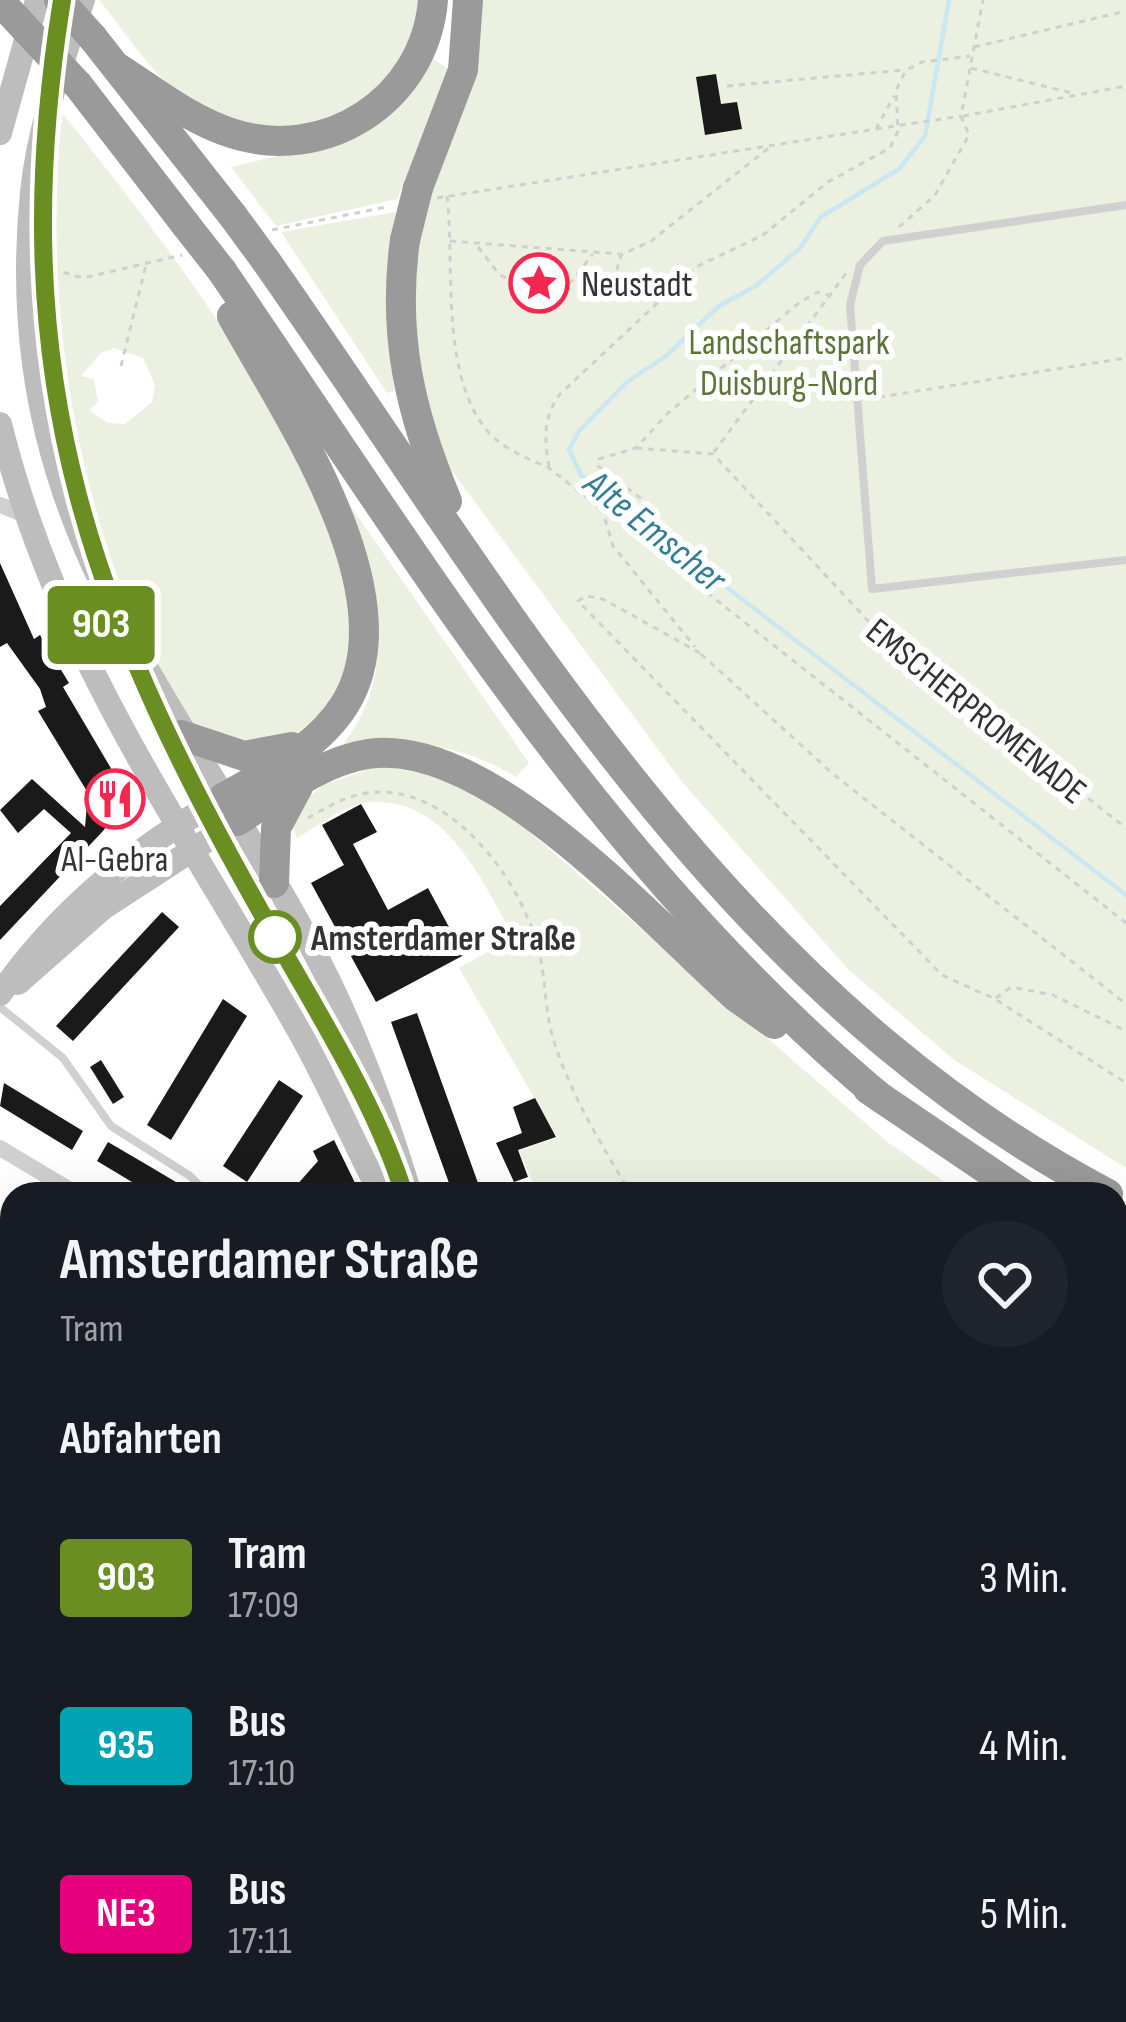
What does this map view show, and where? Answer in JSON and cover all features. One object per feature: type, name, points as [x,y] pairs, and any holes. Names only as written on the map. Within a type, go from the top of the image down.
[{"type":"highway","points":[[58,0],[118,68],[266,261],[475,567],[614,760],[771,941],[831,999],[956,1100],[1089,1182]]},
{"type":"highway","points":[[118,68],[201,121],[232,134],[275,143],[318,138],[353,124],[405,78],[420,51],[433,0]]},
{"type":"highway","points":[[469,0],[463,70],[418,188],[405,240],[398,317],[413,416],[475,567]]},
{"type":"highway","points":[[15,4],[156,183],[593,805],[715,945],[806,1036],[881,1098]]},
{"type":"highway","points":[[215,273],[316,467],[360,586],[367,624],[364,658],[344,707],[230,809]]},
{"type":"highway","points":[[182,735],[244,756],[309,742]]},
{"type":"highway","points":[[230,809],[365,754],[401,752],[456,766],[519,805],[736,998],[1005,1182]]},
{"type":"highway","points":[[274,883],[276,828],[302,781]]},
{"type":"main road","points":[[83,0],[44,120],[32,193],[33,343],[41,414],[58,484],[103,596],[308,939],[366,1064],[406,1182]]},
{"type":"main road","points":[[0,133],[15,4]]},
{"type":"main road","points":[[0,424],[25,515],[66,623],[176,825],[304,1040],[375,1182]]},
{"type":"main road","points":[[0,996],[75,903],[176,825],[230,809]]},
{"type":"main road","points":[[0,996],[103,908],[190,849],[230,809]]},
{"type":"street","points":[[0,506],[25,515]]},
{"type":"street","points":[[0,1148],[57,1182]]},
{"type":"lane","points":[[1126,205],[883,241],[860,266],[850,305],[872,589],[1126,560]]},
{"type":"lane","points":[[0,1007],[63,1058],[110,1126],[191,1182]]},
{"type":"path","points":[[883,241],[935,195],[958,162],[969,135],[962,116],[982,0]]},
{"type":"path","points":[[972,47],[1126,10]]},
{"type":"path","points":[[727,86],[906,70],[922,62],[970,56]]},
{"type":"path","points":[[969,67],[1075,93]]},
{"type":"path","points":[[876,129],[906,70]]},
{"type":"path","points":[[1126,86],[446,196],[453,330],[483,426],[502,444],[549,468],[604,517],[1126,923]]},
{"type":"path","points":[[549,468],[548,412],[696,267],[763,235],[828,182],[890,148],[898,131],[894,96]]},
{"type":"path","points":[[448,241],[621,255],[650,241],[772,146]]},
{"type":"path","points":[[476,245],[499,274],[544,303],[559,297],[594,253]]},
{"type":"path","points":[[621,255],[615,276],[619,289],[646,294],[657,304]]},
{"type":"path","points":[[121,366],[146,265]]},
{"type":"path","points":[[660,513],[598,466],[599,459],[637,448],[713,454],[844,273],[860,266]]},
{"type":"path","points":[[637,448],[668,413],[800,302],[818,292],[828,295]]},
{"type":"path","points":[[859,400],[1126,358]]},
{"type":"path","name":"EMSCHERPROMENADE","points":[[713,454],[854,610],[948,693],[1126,828]]},
{"type":"path","points":[[604,517],[613,546],[700,653],[833,774],[1126,1004]]},
{"type":"path","points":[[854,610],[872,589]]},
{"type":"path","points":[[700,653],[603,599],[586,596],[578,601],[942,975],[995,999],[1126,1083]]},
{"type":"path","points":[[276,828],[287,831],[335,802],[366,793],[394,792],[428,804],[484,846],[506,870],[524,909],[540,955],[553,1037],[577,1100],[624,1182]]},
{"type":"path","points":[[995,999],[1011,987],[1053,995],[1126,1031]]},
{"type":"green space","points":[[99,0],[420,0],[400,61],[377,92],[334,118],[287,127],[216,114],[180,94]]},
{"type":"green space","name":"Landschaftspark Duisburg-Nord","points":[[481,0],[1126,0],[1126,1168],[953,1059],[849,970],[683,783],[440,455],[409,319],[418,239]]},
{"type":"green space","points":[[430,57],[450,70],[397,199],[276,226],[231,167],[298,151]]},
{"type":"green space","points":[[63,114],[227,335],[265,396],[326,519],[349,592],[349,680],[315,718],[285,739],[249,744],[199,735],[129,617],[96,542],[78,483],[56,362],[52,300],[55,176]],"holes":[[[114,348],[143,358],[155,385],[152,402],[125,424],[108,423],[89,410],[98,402],[94,379],[81,376],[101,353]]]},
{"type":"green space","points":[[396,212],[387,320],[394,391],[387,393],[281,232]]},
{"type":"green space","points":[[338,488],[529,763],[516,777],[472,756],[432,746],[342,746],[362,715],[378,651],[370,587]]},
{"type":"green space","points":[[379,766],[448,777],[511,816],[886,1141],[945,1182],[533,1182],[519,1151],[557,1137],[459,968],[514,937],[457,844],[417,811],[392,803],[364,803],[297,838],[287,816],[323,785]]},
{"type":"building","points":[[716,74],[721,104],[737,102],[742,129],[705,135],[696,77]]},
{"type":"building","points":[[0,563],[34,639],[40,635],[69,683],[63,687],[112,770],[106,774],[122,801],[107,810],[112,819],[103,831],[0,940],[0,906],[71,833],[44,809],[18,833],[0,810],[32,779],[85,827],[88,793],[38,711],[46,707],[40,689],[7,643],[0,647]]},
{"type":"building","points":[[361,804],[377,832],[353,844],[388,910],[428,888],[464,955],[376,1002],[311,883],[344,865],[322,825]]},
{"type":"building","points":[[162,912],[179,927],[73,1041],[56,1026]]},
{"type":"building","points":[[223,999],[247,1016],[171,1140],[147,1125]]},
{"type":"building","points":[[417,1013],[478,1182],[449,1182],[391,1022]]},
{"type":"building","points":[[101,1060],[124,1097],[113,1104],[90,1067]]},
{"type":"building","points":[[279,1080],[303,1096],[247,1182],[223,1166]]},
{"type":"building","points":[[4,1083],[83,1131],[72,1150],[0,1106]]},
{"type":"building","points":[[535,1098],[556,1137],[518,1150],[528,1177],[514,1182],[496,1143],[522,1133],[513,1107]]},
{"type":"building","points":[[334,1140],[355,1182],[299,1182],[318,1161],[313,1151]]},
{"type":"building","points":[[108,1142],[176,1182],[132,1182],[97,1161]]},
{"type":"waterway","name":"Alte Emscher","points":[[949,0],[925,136],[899,169],[821,217],[800,248],[756,286],[719,306],[666,356],[627,382],[579,431],[569,449],[581,475],[1126,895]]},
{"type":"tram line","points":[[62,0],[46,134],[43,258],[53,374],[75,485],[108,594],[152,702],[206,812],[361,1091],[400,1182]]},
{"type":"tram line","name":"903","points":[[62,0],[31,96],[14,204],[10,290],[18,380],[39,470],[78,579],[309,995],[400,1182]]},
{"type":"place","name":"Neustadt","points":[[539,283]]},
{"type":"place","name":"Al-Gebra","points":[[115,799]]},
{"type":"place","name":"Amsterdamer Straße","points":[[275,937]]}]
